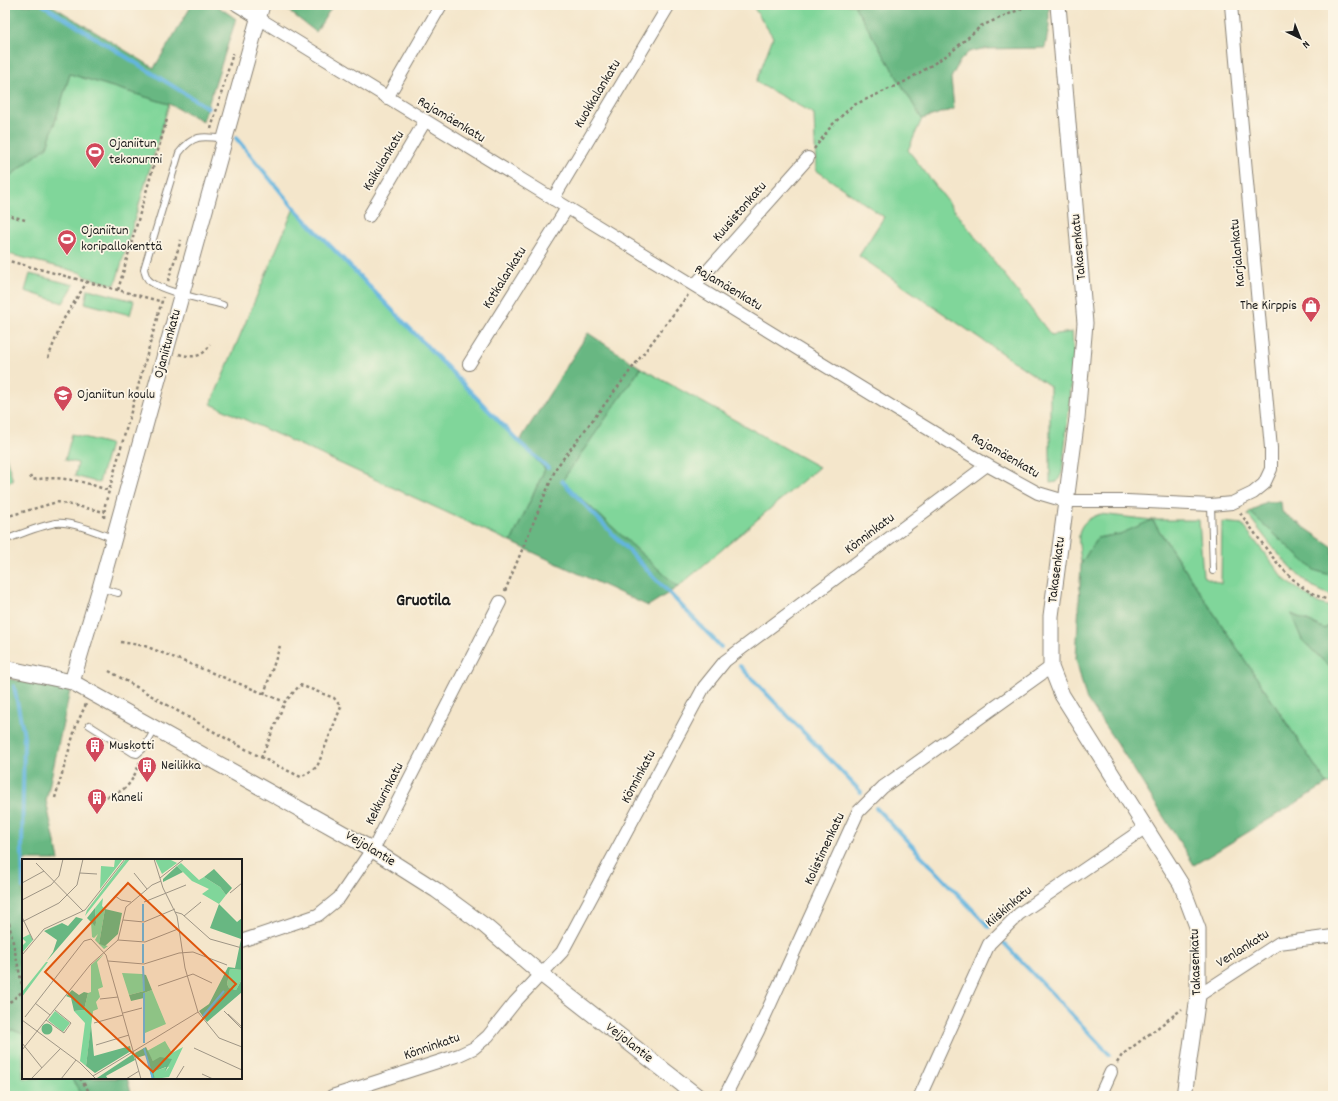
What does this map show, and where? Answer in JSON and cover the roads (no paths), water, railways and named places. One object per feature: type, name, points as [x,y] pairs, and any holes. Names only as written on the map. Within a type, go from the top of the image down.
[{"type":"street","name":"Rajamäenkatu","points":[[237,5],[260,11],[387,98],[987,465],[1038,493],[1066,501],[1127,501],[1211,505],[1232,503]]},
{"type":"street","points":[[387,98],[441,5]]},
{"type":"street","name":"Kuokkalankatu","points":[[553,199],[669,5]]},
{"type":"street","name":"Takasenkatu","points":[[1058,5],[1085,323],[1077,418],[1051,616],[1051,667],[1062,695],[1146,826],[1181,884],[1198,929],[1198,996],[1184,1096]]},
{"type":"street","name":"Karjalankatu","points":[[1231,5],[1272,448],[1271,469],[1264,484],[1253,493],[1232,503]]},
{"type":"street","name":"Ojaniitunkatu","points":[[72,682],[114,539],[260,11]]},
{"type":"street","name":"Kaikulankatu","points":[[369,216],[425,121]]},
{"type":"street","name":"Kuusistonkatu","points":[[695,285],[808,158]]},
{"type":"street","name":"Kotkalankatu","points":[[469,364],[566,208]]},
{"type":"street","name":"Könninkatu","points":[[332,1096],[459,1055],[474,1048],[488,1036],[541,974],[562,952],[704,686],[725,661],[987,465]]},
{"type":"street","name":"Kekkurinkatu","points":[[242,941],[318,915],[339,898],[373,850],[500,602]]},
{"type":"street","name":"Kolistimenkatu","points":[[726,1096],[758,1031],[858,812],[883,787],[1051,667]]},
{"type":"street","name":"Veijolantie","points":[[5,668],[72,682],[373,850],[436,890],[472,917],[541,974],[697,1096]]},
{"type":"street","name":"Kiiskinkatu","points":[[920,1096],[989,944],[1019,914],[1146,826]]},
{"type":"street","name":"Venlankatu","points":[[1198,996],[1279,943],[1333,936]]},
{"type":"street","points":[[1100,1096],[1111,1072]]},
{"type":"lane","points":[[223,305],[180,300],[150,282],[146,276],[144,268],[148,250],[179,153],[187,142],[199,138],[209,137],[225,139]]},
{"type":"lane","points":[[1211,505],[1213,571]]},
{"type":"lane","points":[[5,540],[52,524],[61,523],[102,534],[114,539]]},
{"type":"lane","points":[[100,588],[118,593]]},
{"type":"lane","points":[[90,725],[133,753],[137,754],[142,751],[155,729]]},
{"type":"waterway","points":[[43,5],[208,108]]},
{"type":"waterway","points":[[236,138],[294,208],[519,442],[548,468]]},
{"type":"waterway","points":[[562,481],[721,647]]},
{"type":"waterway","points":[[740,666],[861,792]]},
{"type":"waterway","points":[[14,686],[24,736],[22,859]]},
{"type":"waterway","points":[[876,808],[989,927]]},
{"type":"waterway","points":[[1004,943],[1110,1055]]},
{"type":"place","name":"Ojaniitun tekonurmi","points":[[95,169]]},
{"type":"place","name":"Ojaniitun koripallokenttä","points":[[67,256]]},
{"type":"place","name":"The Kirppis","points":[[1311,323]]},
{"type":"place","name":"Ojaniitun koulu","points":[[63,412]]},
{"type":"place","name":"Muskotti","points":[[95,763]]},
{"type":"place","name":"Neilikka","points":[[147,783]]},
{"type":"place","name":"Kaneli","points":[[97,815]]},
{"type":"district","name":"Gruotila","points":[[423,601]]}]
